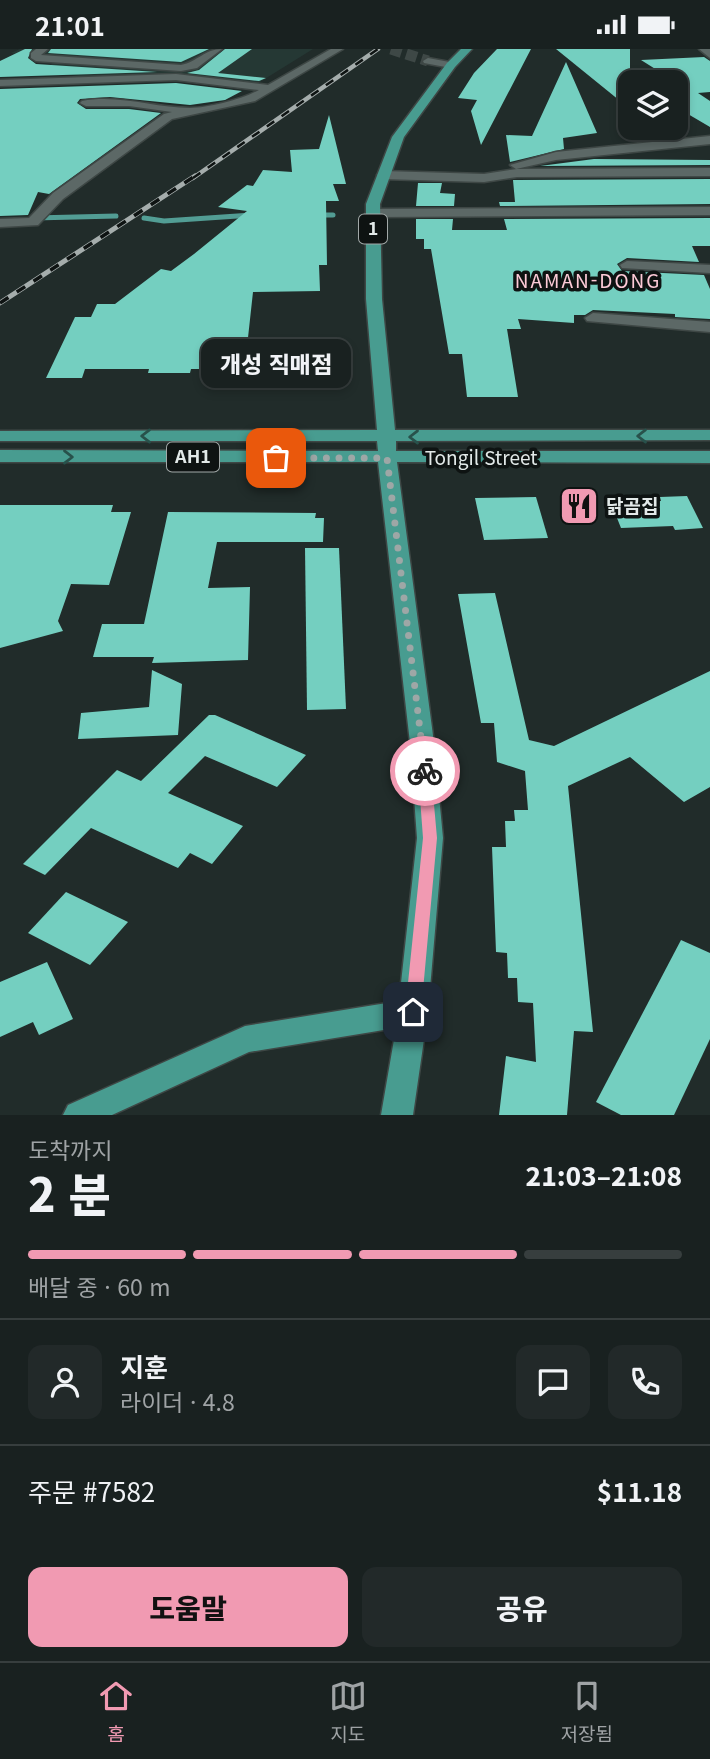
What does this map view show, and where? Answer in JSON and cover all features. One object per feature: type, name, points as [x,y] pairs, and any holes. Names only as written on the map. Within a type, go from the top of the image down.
[{"type":"main road","name":"1","points":[[397,1115],[413,1012],[430,838],[422,743],[386,448],[385,396],[374,299],[373,204],[398,137],[451,65],[467,49]]},
{"type":"main road","name":"Tongil Street","points":[[0,456],[386,448],[710,435]]},
{"type":"main road","name":"Tongil Street","points":[[0,436],[710,457]]},
{"type":"main road","points":[[79,1115],[245,1039],[413,1012]]},
{"type":"street","points":[[43,49],[36,53],[36,58],[188,68],[217,49]]},
{"type":"street","points":[[95,63],[118,49]]},
{"type":"street","points":[[0,223],[39,218],[58,197],[168,116],[251,99],[337,49]]},
{"type":"street","points":[[704,49],[710,54]]},
{"type":"street","points":[[139,66],[156,55]]},
{"type":"street","points":[[428,61],[451,65]]},
{"type":"street","points":[[0,83],[176,78],[269,88]]},
{"type":"street","points":[[86,103],[129,103],[186,111]]},
{"type":"street","points":[[383,176],[484,178],[518,164],[556,156],[710,140]]},
{"type":"street","points":[[499,174],[710,172]]},
{"type":"street","points":[[373,213],[710,212]]},
{"type":"street","points":[[627,265],[710,269]]},
{"type":"street","points":[[593,318],[710,327]]},
{"type":"shaded area","points":[[20,49],[313,49],[255,85],[160,75],[86,77],[44,71],[54,62],[36,61],[29,56],[11,53]]},
{"type":"building","points":[[25,49],[32,49],[28,58],[36,64],[157,72],[0,77],[0,61]]},
{"type":"building","points":[[51,49],[209,49],[181,62],[48,53]]},
{"type":"building","points":[[225,49],[252,49],[218,73],[266,78],[259,81],[187,73],[199,70]]},
{"type":"building","points":[[497,49],[531,49],[481,145],[471,111],[477,100],[458,98],[474,73]]},
{"type":"building","points":[[556,49],[630,49],[630,70],[618,70],[618,99]]},
{"type":"building","points":[[704,57],[710,61],[710,92],[698,93],[710,101],[710,127],[688,114],[688,70],[657,70],[641,60]]},
{"type":"building","points":[[566,62],[597,133],[563,138],[564,149],[510,162],[506,135],[532,136]]},
{"type":"building","points":[[176,83],[242,91],[225,100],[190,105],[110,97],[80,99],[77,103],[86,109],[129,109],[161,113],[49,194],[38,192],[28,215],[0,216],[0,89]]},
{"type":"building","points":[[329,115],[346,184],[333,184],[339,201],[326,201],[327,265],[319,265],[320,291],[253,292],[245,365],[221,365],[220,369],[191,369],[190,373],[148,373],[149,369],[85,369],[82,378],[46,378],[75,317],[91,317],[97,304],[115,304],[161,269],[171,271],[194,254],[247,211],[218,207],[247,185],[253,186],[263,170],[292,172],[290,150],[319,149]]},
{"type":"building","points":[[594,159],[710,160],[710,165],[540,166]]},
{"type":"building","points":[[710,179],[710,204],[500,206],[499,202],[515,202],[513,180]]},
{"type":"building","points":[[418,183],[442,183],[440,193],[455,194],[454,206],[416,206]]},
{"type":"building","points":[[710,218],[710,246],[692,246],[699,262],[627,258],[617,264],[622,271],[704,275],[710,289],[710,319],[675,317],[675,314],[593,310],[585,315],[574,315],[574,323],[518,319],[521,329],[507,329],[518,397],[467,397],[462,354],[449,354],[431,249],[424,249],[424,239],[416,239],[416,219],[453,219],[452,230],[507,230],[504,219]]},
{"type":"building","points":[[687,496],[703,528],[621,528],[611,503],[661,501],[660,497]]},
{"type":"building","points":[[536,497],[548,538],[484,540],[475,498]]},
{"type":"building","points":[[0,505],[113,505],[111,512],[131,512],[109,585],[71,584],[58,621],[63,631],[0,648]]},
{"type":"building","points":[[168,512],[316,513],[315,518],[324,518],[323,542],[217,542],[208,588],[250,587],[248,660],[152,663],[154,657],[93,657],[102,624],[144,624]]},
{"type":"building","points":[[305,548],[339,548],[346,709],[307,710]]},
{"type":"building","points":[[495,593],[529,740],[554,746],[710,671],[710,787],[684,802],[630,757],[568,786],[593,1032],[574,1031],[567,1115],[499,1115],[506,1056],[536,1062],[533,1003],[518,1002],[517,978],[508,978],[507,953],[496,952],[492,847],[506,847],[505,821],[515,821],[514,810],[528,810],[525,771],[497,762],[494,723],[481,723],[458,594]]},
{"type":"building","points":[[152,670],[182,684],[178,735],[78,739],[81,713],[149,707]]},
{"type":"building","points":[[209,715],[215,715],[306,755],[277,787],[205,756],[168,793],[243,826],[212,864],[190,853],[178,868],[91,828],[45,875],[23,864],[117,770],[141,781]]},
{"type":"building","points":[[66,892],[128,922],[90,965],[28,933]]},
{"type":"building","points":[[681,940],[710,953],[710,1039],[674,1115],[621,1115],[596,1102]]},
{"type":"building","points":[[47,962],[73,1019],[39,1035],[33,1022],[0,1037],[0,982]]},
{"type":"waterway","points":[[144,218],[164,221],[252,215]]},
{"type":"waterway","points":[[318,215],[333,215]]},
{"type":"waterway","points":[[34,218],[116,216]]},
{"type":"tunnel","points":[[391,49],[428,61]]},
{"type":"railway","points":[[193,178],[378,49]]},
{"type":"railway","points":[[0,303],[195,176]]},
{"type":"way so far","points":[[276,458],[387,458],[425,771]]},
{"type":"place","name":"개성 직매점","points":[[276,458]]},
{"type":"place","name":"닭곰집","points":[[579,506]]},
{"type":"district","name":"NAMAN-DONG","points":[[588,281]]},
{"type":"route","points":[[413,1012],[430,838],[425,771]]}]
